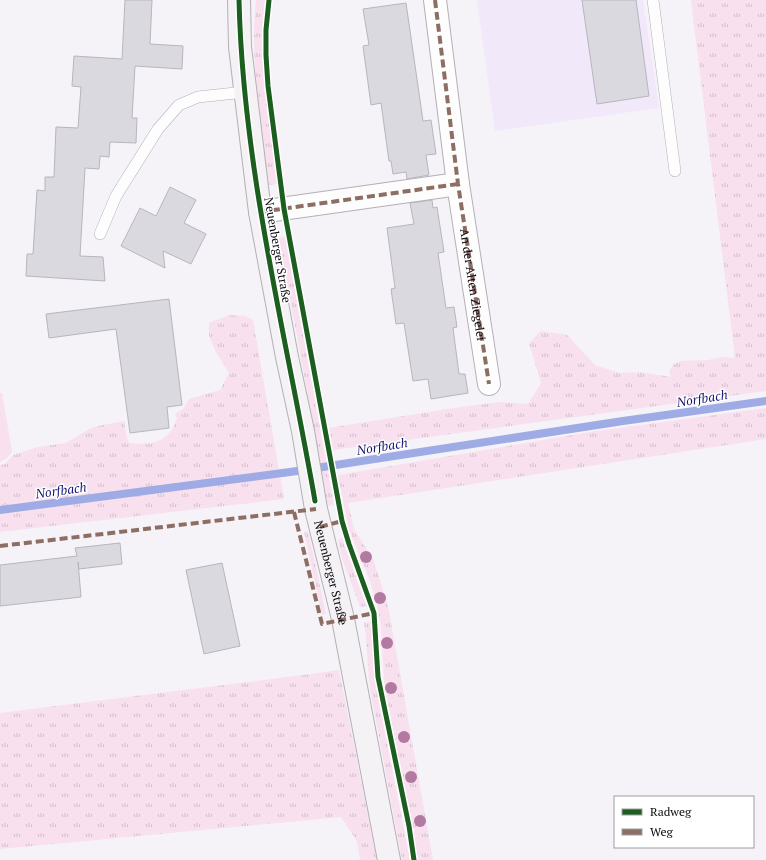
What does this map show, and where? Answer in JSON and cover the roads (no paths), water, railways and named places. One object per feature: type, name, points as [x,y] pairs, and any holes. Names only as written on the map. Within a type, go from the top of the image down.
[{"type":"street","name":"Neuenberger Straße","points":[[239,0],[240,47],[260,212],[315,501],[343,620],[389,860]]},
{"type":"street","name":"An der Alten Ziegelei","points":[[435,0],[458,184],[489,384]]},
{"type":"street","points":[[260,212],[458,184]]},
{"type":"lane","points":[[653,0],[675,171]]},
{"type":"lane","points":[[100,234],[116,196],[158,129],[179,105],[198,97],[245,92]]},
{"type":"waterway","name":"Norfbach","points":[[0,510],[290,472],[623,421],[766,401]]}]
